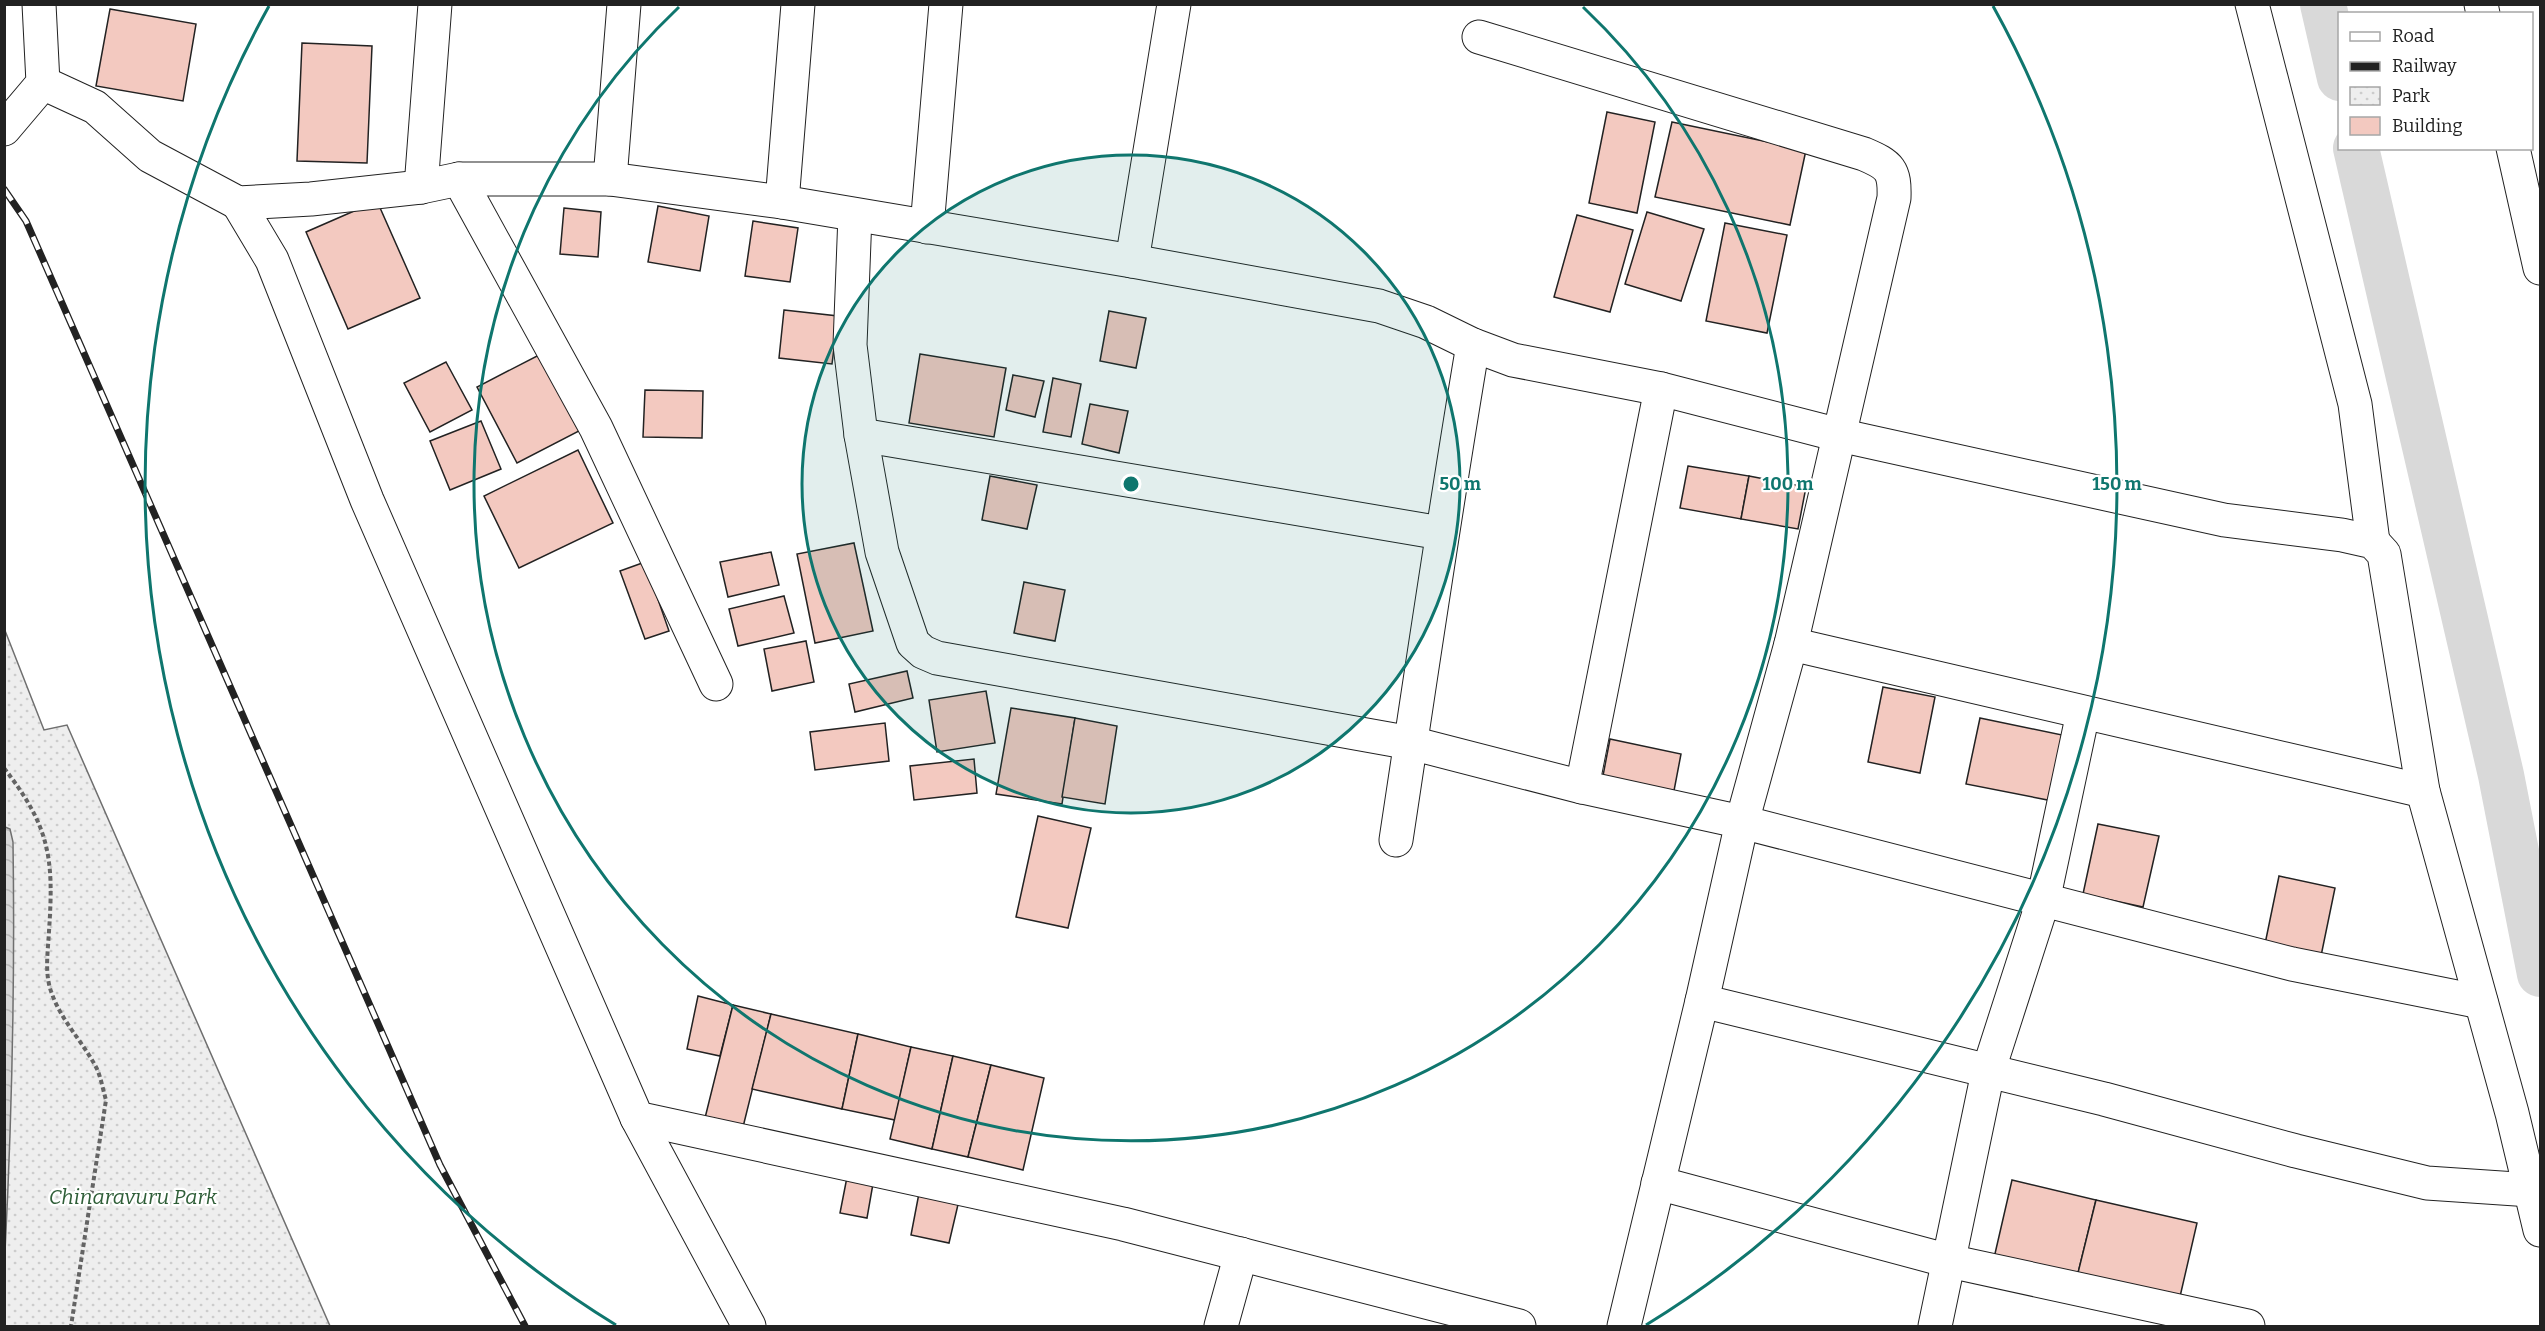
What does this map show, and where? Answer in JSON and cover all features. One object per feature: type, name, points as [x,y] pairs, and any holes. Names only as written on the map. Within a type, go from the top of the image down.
[{"type":"street","points":[[4,129],[43,83],[39,4]]},
{"type":"street","points":[[421,187],[435,4]]},
{"type":"street","points":[[610,179],[624,4]]},
{"type":"street","points":[[782,202],[798,4]]},
{"type":"street","points":[[927,226],[946,4]]},
{"type":"street","points":[[1132,261],[1174,4]]},
{"type":"street","points":[[2252,4],[2355,404],[2373,542]]},
{"type":"street","points":[[1479,37],[1864,154],[1885,163],[1895,179],[1894,198],[1791,644],[1742,822],[1702,1001],[1624,1326]]},
{"type":"street","points":[[43,83],[95,107],[150,156],[238,203],[272,260],[372,510],[637,1118],[749,1326]]},
{"type":"street","points":[[2513,150],[2541,268]]},
{"type":"street","points":[[238,203],[311,199],[421,187],[459,179],[610,179],[782,202],[1132,261],[1378,306],[1426,322],[1473,345],[1512,360],[1661,389],[1839,435],[2224,520],[2342,535],[2373,542],[2384,554],[2423,791],[2512,1113],[2541,1230]]},
{"type":"street","points":[[459,179],[596,428],[716,684]]},
{"type":"street","points":[[855,215],[850,337],[861,435],[882,552],[913,643],[923,652],[937,658],[1411,743],[1582,787],[1742,822],[2292,964],[2481,1002]]},
{"type":"street","points":[[1396,840],[1441,533],[1473,345]]},
{"type":"street","points":[[1582,787],[1661,389]]},
{"type":"street","points":[[861,435],[1441,533]]},
{"type":"street","points":[[1791,644],[2423,791]]},
{"type":"street","points":[[1935,1326],[1988,1072],[2043,901],[2083,713]]},
{"type":"street","points":[[1702,1001],[2104,1099],[2296,1151],[2427,1183],[2531,1190]]},
{"type":"street","points":[[637,1118],[1123,1224],[1519,1326]]},
{"type":"street","points":[[1658,1183],[1949,1262],[2248,1326]]},
{"type":"street","points":[[1221,1326],[1241,1254]]},
{"type":"path","points":[[4,768],[42,826],[49,854],[52,889],[47,970],[52,994],[71,1030],[97,1069],[106,1100],[71,1326]]},
{"type":"green space","name":"Chinaravuru Park","points":[[4,628],[44,730],[67,725],[330,1326],[5,1326]]},
{"type":"water","points":[[5,827],[10,829],[13,842],[14,945],[5,1252]]},
{"type":"building","points":[[110,9],[196,24],[183,101],[96,86]]},
{"type":"building","points":[[302,43],[372,46],[367,163],[297,161]]},
{"type":"building","points":[[1607,112],[1655,122],[1637,213],[1589,203]]},
{"type":"building","points":[[1672,122],[1806,150],[1790,225],[1655,197]]},
{"type":"building","points":[[377,201],[420,298],[348,329],[306,232]]},
{"type":"building","points":[[658,206],[709,216],[700,271],[648,262]]},
{"type":"building","points":[[564,208],[601,212],[598,257],[560,254]]},
{"type":"building","points":[[1647,212],[1704,229],[1681,301],[1625,284]]},
{"type":"building","points":[[1577,215],[1633,230],[1610,312],[1554,297]]},
{"type":"building","points":[[753,221],[798,228],[790,282],[745,276]]},
{"type":"building","points":[[1725,223],[1787,235],[1767,333],[1706,321]]},
{"type":"building","points":[[784,310],[838,316],[832,364],[779,358]]},
{"type":"building","points":[[1109,311],[1146,318],[1136,368],[1100,361]]},
{"type":"building","points":[[920,354],[1006,368],[994,437],[909,423]]},
{"type":"building","points":[[539,355],[579,431],[517,463],[477,387]]},
{"type":"building","points":[[446,362],[472,410],[430,432],[404,383]]},
{"type":"building","points":[[1013,375],[1044,381],[1035,417],[1006,410]]},
{"type":"building","points":[[1053,378],[1081,384],[1071,437],[1043,432]]},
{"type":"building","points":[[645,390],[703,391],[702,438],[643,437]]},
{"type":"building","points":[[1090,404],[1128,411],[1119,453],[1082,444]]},
{"type":"building","points":[[481,421],[501,469],[450,490],[430,441]]},
{"type":"building","points":[[578,450],[613,523],[519,568],[484,496]]},
{"type":"building","points":[[1688,466],[1749,476],[1741,519],[1680,508]]},
{"type":"building","points":[[990,476],[1037,485],[1027,529],[982,520]]},
{"type":"building","points":[[1749,476],[1806,487],[1798,529],[1741,519]]},
{"type":"building","points":[[854,543],[873,631],[815,643],[797,554]]},
{"type":"building","points":[[771,552],[779,585],[728,597],[720,562]]},
{"type":"building","points":[[645,562],[669,631],[645,639],[620,571]]},
{"type":"building","points":[[1024,582],[1065,590],[1055,641],[1014,633]]},
{"type":"building","points":[[784,596],[794,633],[738,646],[729,609]]},
{"type":"building","points":[[806,641],[814,682],[772,691],[764,649]]},
{"type":"building","points":[[907,671],[913,698],[855,712],[849,684]]},
{"type":"building","points":[[1883,687],[1935,697],[1920,773],[1868,762]]},
{"type":"building","points":[[986,691],[995,743],[937,752],[929,700]]},
{"type":"building","points":[[1011,708],[1075,718],[1062,804],[996,794]]},
{"type":"building","points":[[1075,718],[1117,726],[1105,804],[1062,797]]},
{"type":"building","points":[[1980,718],[2067,736],[2053,801],[1966,784]]},
{"type":"building","points":[[885,723],[889,761],[815,770],[810,732]]},
{"type":"building","points":[[1610,739],[1681,754],[1673,796],[1602,781]]},
{"type":"building","points":[[974,759],[977,793],[914,800],[910,766]]},
{"type":"building","points":[[1038,816],[1091,828],[1068,928],[1016,917]]},
{"type":"building","points":[[2098,824],[2159,836],[2143,907],[2083,894]]},
{"type":"building","points":[[2279,876],[2335,888],[2321,956],[2265,944]]},
{"type":"building","points":[[698,996],[733,1005],[720,1056],[687,1049]]},
{"type":"building","points":[[733,1005],[771,1014],[743,1127],[705,1118]]},
{"type":"building","points":[[771,1014],[858,1034],[842,1109],[752,1089]]},
{"type":"building","points":[[858,1034],[911,1047],[895,1120],[842,1109]]},
{"type":"building","points":[[911,1047],[953,1056],[932,1149],[890,1139]]},
{"type":"building","points":[[953,1056],[991,1065],[968,1157],[932,1149]]},
{"type":"building","points":[[991,1065],[1044,1078],[1023,1170],[968,1157]]},
{"type":"building","points":[[848,1172],[874,1178],[867,1218],[840,1213]]},
{"type":"building","points":[[2012,1180],[2096,1200],[2077,1277],[1994,1258]]},
{"type":"building","points":[[920,1188],[960,1196],[949,1243],[911,1235]]},
{"type":"building","points":[[2096,1200],[2197,1223],[2179,1301],[2077,1277]]},
{"type":"waterway","points":[[2323,4],[2338,69]]},
{"type":"waterway","points":[[2356,150],[2501,775],[2540,974]]},
{"type":"railway","points":[[4,189],[26,221],[440,1165],[525,1326]]}]
